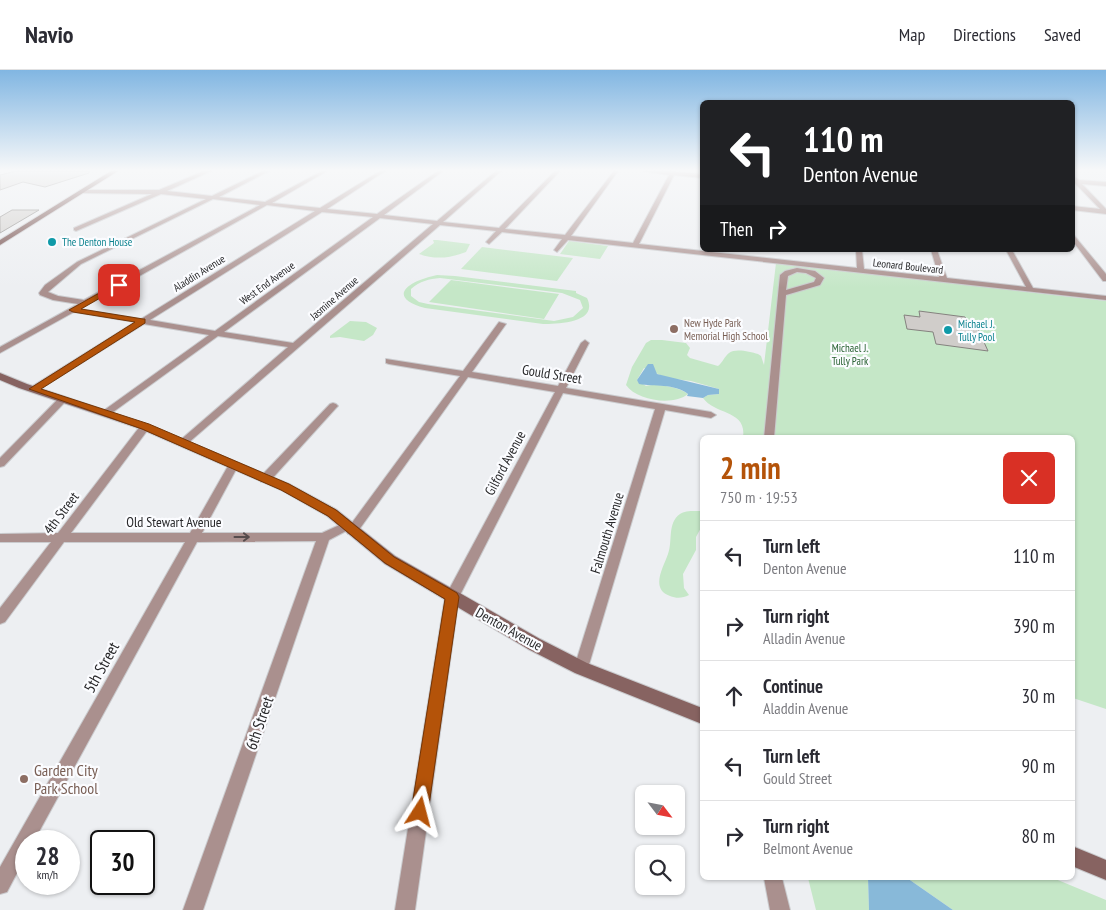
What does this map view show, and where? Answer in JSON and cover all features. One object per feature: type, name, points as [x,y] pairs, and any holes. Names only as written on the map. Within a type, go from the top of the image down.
[{"type":"main road","points":[[1,241],[51,210]]},
{"type":"main road","name":"Denton Avenue","points":[[0,376],[146,427],[315,503],[332,513],[390,560],[534,644],[581,668],[700,715]]},
{"type":"main road","points":[[1075,857],[1106,870]]},
{"type":"street","points":[[76,229],[120,210]]},
{"type":"street","points":[[86,303],[43,293],[48,287],[79,264],[187,210]]},
{"type":"street","points":[[0,350],[253,210]]},
{"type":"street","name":"Aladdin Avenue","points":[[34,389],[321,210]]},
{"type":"street","name":"Leonard Boulevard","points":[[323,210],[700,251]]},
{"type":"street","name":"West End Avenue","points":[[106,413],[387,210]]},
{"type":"street","name":"Jasmine Avenue","points":[[183,442],[454,210]]},
{"type":"street","points":[[489,242],[520,210]]},
{"type":"street","points":[[557,250],[586,210]]},
{"type":"street","points":[[635,245],[653,210]]},
{"type":"street","points":[[1091,210],[1106,212]]},
{"type":"street","points":[[1075,239],[1106,279]]},
{"type":"street","name":"Leonard Boulevard","points":[[707,252],[782,259],[1106,298]]},
{"type":"street","points":[[859,252],[861,270]]},
{"type":"street","points":[[935,252],[944,280]]},
{"type":"street","points":[[1010,252],[1031,290]]},
{"type":"street","points":[[769,435],[782,294],[784,275],[788,272],[806,271],[816,274],[820,278],[813,285],[782,294]]},
{"type":"street","points":[[73,310],[295,346]]},
{"type":"street","points":[[349,528],[395,472],[502,324]]},
{"type":"street","name":"Gilford Avenue","points":[[405,910],[452,597],[585,343]]},
{"type":"street","name":"Gould Street","points":[[389,361],[711,415]]},
{"type":"street","points":[[0,464],[63,399]]},
{"type":"street","points":[[265,479],[333,406]]},
{"type":"street","name":"Falmouth Avenue","points":[[581,668],[661,406]]},
{"type":"street","name":"4th Street","points":[[0,618],[146,427]]},
{"type":"street","name":"5th Street","points":[[0,885],[233,466]]},
{"type":"street","name":"Old Stewart Avenue","points":[[0,538],[324,537],[349,528]]},
{"type":"street","name":"6th Street","points":[[193,910],[324,537]]},
{"type":"street","points":[[773,880],[780,910]]},
{"type":"green space","points":[[433,240],[470,244],[466,252],[449,257],[437,258],[419,254],[434,243]]},
{"type":"green space","points":[[569,241],[608,246],[600,259],[560,254]]},
{"type":"green space","points":[[482,247],[573,258],[557,281],[461,269]]},
{"type":"green space","name":"Michael J. Tully Park","points":[[776,263],[1106,301],[1106,709],[1075,699],[1075,435],[743,435],[743,428],[735,417],[708,403],[703,398],[708,395],[719,394],[719,389],[691,381],[667,378],[644,368],[637,380],[646,386],[668,386],[688,394],[674,400],[656,400],[638,395],[626,385],[632,367],[646,343],[651,340],[686,343],[690,348],[687,355],[690,358],[718,366],[729,353],[739,351],[758,354],[761,356],[764,365]]},
{"type":"green space","points":[[437,275],[455,276],[576,291],[576,293],[587,298],[589,306],[587,313],[575,320],[543,324],[425,308],[412,303],[404,294],[411,284]],"holes":[[[440,278],[562,293],[580,300],[583,308],[573,317],[554,321],[419,302],[411,296],[411,289],[425,281]]]},
{"type":"green space","points":[[451,280],[559,294],[544,319],[429,302]]},
{"type":"green space","points":[[350,321],[366,322],[377,328],[373,335],[364,341],[340,337],[330,338],[330,336]]},
{"type":"green space","points":[[700,511],[700,530],[696,537],[696,550],[683,574],[684,588],[689,595],[680,598],[673,597],[664,593],[661,588],[659,583],[661,572],[668,554],[673,522],[682,513]]},
{"type":"green space","points":[[808,880],[868,880],[869,910],[816,910]]},
{"type":"green space","points":[[910,880],[1058,880],[1106,900],[1106,910],[953,910]]},
{"type":"water","points":[[648,364],[653,364],[657,374],[719,389],[719,394],[708,395],[703,398],[687,396],[688,394],[677,388],[639,384],[637,380]]},
{"type":"water","points":[[868,880],[910,880],[953,910],[869,910]]},
{"type":"building","points":[[12,210],[39,210],[0,233],[0,217]]},
{"type":"building","name":"Michael J. Tully Pool","points":[[919,311],[965,317],[967,321],[975,322],[988,351],[936,344],[933,332],[907,329],[904,315],[920,317]]},
{"type":"place","name":"The Denton House","points":[[52,242]]},
{"type":"place","name":"New Hyde Park Memorial High School","points":[[674,329]]},
{"type":"place","name":"Michael J. Tully Pool","points":[[948,330]]},
{"type":"place","name":"Garden City Park School","points":[[24,779]]},
{"type":"route","points":[[119,285],[73,310],[143,321],[34,389],[146,427],[285,487],[332,513],[390,560],[452,597],[420,812]]}]
